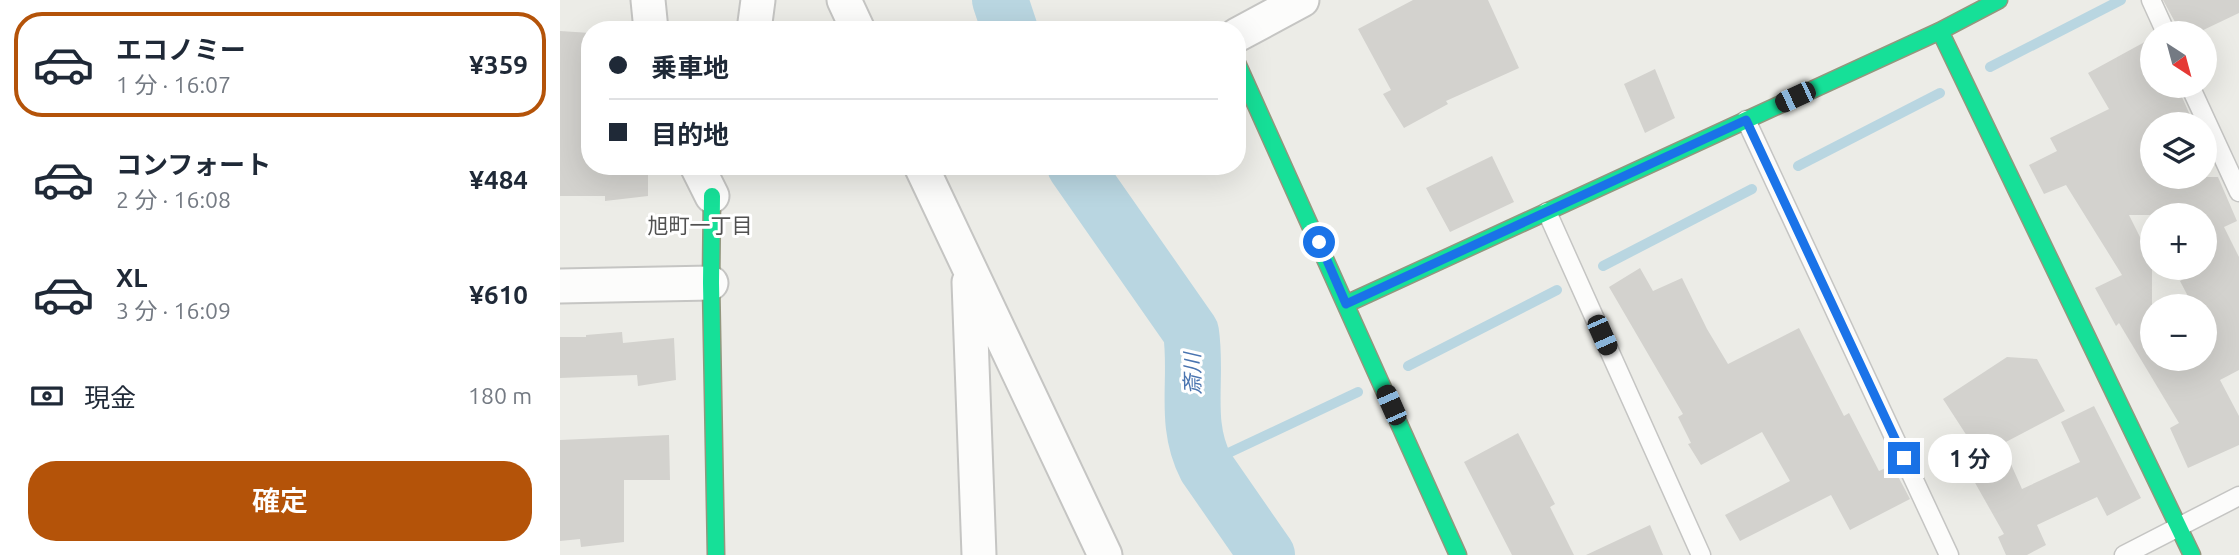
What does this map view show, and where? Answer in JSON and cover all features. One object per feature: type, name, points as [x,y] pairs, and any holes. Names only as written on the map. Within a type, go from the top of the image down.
[{"type":"street","points":[[648,0],[649,21]]},
{"type":"street","points":[[755,21],[758,0]]},
{"type":"street","points":[[844,0],[854,21]]},
{"type":"street","points":[[1246,30],[1302,0]]},
{"type":"street","points":[[1346,304],[1940,31],[1999,0]]},
{"type":"street","points":[[1940,31],[2192,555]]},
{"type":"street","points":[[1246,83],[1458,555]]},
{"type":"street","points":[[925,175],[1105,555]]},
{"type":"street","points":[[716,555],[711,283],[719,181]]},
{"type":"street","points":[[968,270],[979,555]]},
{"type":"street","points":[[560,286],[711,283]]},
{"type":"lane","points":[[2151,0],[2161,21]]},
{"type":"lane","points":[[2196,98],[2239,192]]},
{"type":"lane","points":[[1746,120],[1949,555]]},
{"type":"lane","points":[[1547,212],[1702,555]]},
{"type":"lane","points":[[2124,555],[2239,496]]},
{"type":"building","points":[[1413,0],[1488,0],[1519,68],[1446,101],[1448,104],[1404,128],[1383,94],[1391,90],[1358,29]]},
{"type":"building","points":[[2163,0],[2239,0],[2239,13],[2217,23],[2217,21],[2174,21]]},
{"type":"building","points":[[560,31],[581,32],[581,175],[648,175],[648,196],[605,201],[605,196],[560,196]]},
{"type":"building","points":[[2140,45],[2140,98],[2182,98],[2189,112],[2140,112],[2140,189],[2217,189],[2218,177],[2237,221],[2224,227],[2239,257],[2239,370],[2220,380],[2239,416],[2239,445],[2188,468],[2170,428],[2179,423],[2148,371],[2217,371],[2217,294],[2187,294],[2180,281],[2217,280],[2217,203],[2140,203],[2140,215],[2129,215],[2140,237],[2140,280],[2152,280],[2152,294],[2140,294],[2140,358],[2119,323],[2116,326],[2095,288],[2122,275],[2066,185],[2044,194],[2029,165],[2057,151],[2050,138],[2109,109],[2088,73]]},
{"type":"building","points":[[1655,69],[1675,118],[1645,133],[1624,84]]},
{"type":"building","points":[[1492,156],[1514,202],[1450,232],[1426,188]]},
{"type":"building","points":[[1640,268],[1653,291],[1682,278],[1728,364],[1799,328],[1844,416],[1849,413],[1879,471],[1892,465],[1910,499],[1850,530],[1831,495],[1740,541],[1725,515],[1790,481],[1762,432],[1701,465],[1688,444],[1691,443],[1678,417],[1683,414],[1609,287]]},
{"type":"building","points":[[622,332],[623,343],[674,338],[676,380],[638,386],[637,375],[560,378],[560,337]]},
{"type":"building","points":[[2007,357],[2037,359],[2065,411],[2002,444],[2022,489],[2080,462],[2061,422],[2094,406],[2141,498],[2107,516],[2097,497],[2037,525],[2046,545],[2027,555],[2006,555],[1998,537],[2004,534],[1974,481],[1991,473],[1943,399]]},
{"type":"building","points":[[1518,433],[1555,504],[1550,507],[1574,555],[1512,555],[1464,462]]},
{"type":"building","points":[[669,435],[670,480],[624,480],[624,542],[581,547],[580,539],[560,541],[560,440]]},
{"type":"building","points":[[1650,525],[1663,555],[1586,555]]},
{"type":"waterway","name":"斎川","points":[[1000,0],[1007,21]]},
{"type":"waterway","points":[[1990,67],[2121,0]]},
{"type":"waterway","points":[[1798,166],[1940,93]]},
{"type":"waterway","name":"斎川","points":[[1081,175],[1191,332],[1193,417],[1199,450],[1206,467],[1267,555]]},
{"type":"waterway","points":[[1603,266],[1752,189]]},
{"type":"waterway","points":[[1408,366],[1557,290]]},
{"type":"waterway","points":[[1206,467],[1222,456],[1358,392]]},
{"type":"traffic: fast","points":[[1346,304],[1940,31],[1999,0]]},
{"type":"traffic: fast","points":[[1940,31],[2192,555]]},
{"type":"traffic: fast","points":[[1246,83],[1458,555]]},
{"type":"traffic: fast","points":[[712,196],[716,555]]},
{"type":"district","name":"旭町一丁目","points":[[700,225]]},
{"type":"route","points":[[1319,242],[1346,304],[1746,120],[1904,458]]}]
